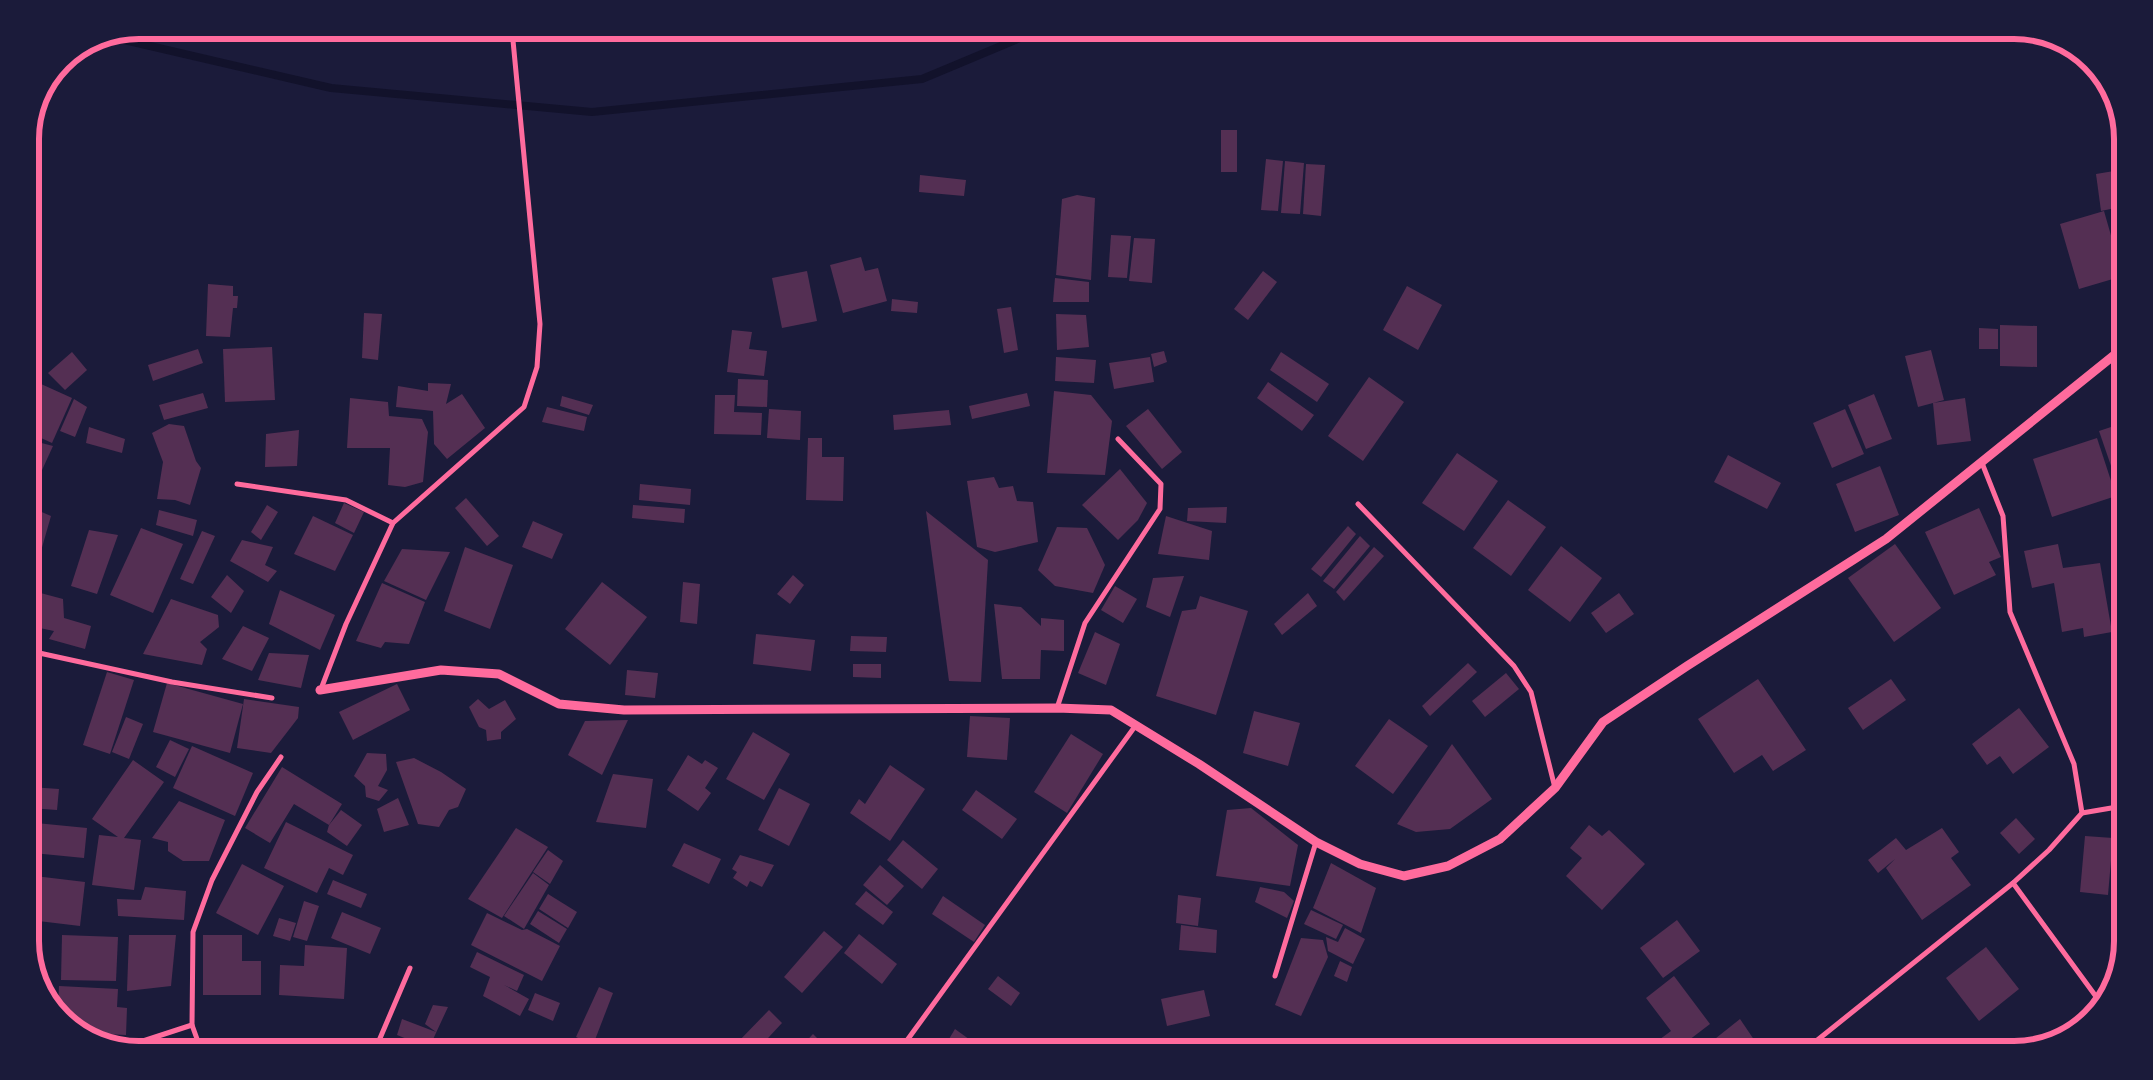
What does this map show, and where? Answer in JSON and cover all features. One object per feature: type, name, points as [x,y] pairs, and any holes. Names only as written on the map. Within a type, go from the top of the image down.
[{"type":"street","points":[[320,690],[346,624],[392,524],[524,407],[537,367],[540,324],[513,39]]},
{"type":"street","points":[[320,690],[441,670],[499,674],[559,704],[624,710],[1057,708],[1111,710],[1198,764],[1316,842],[1360,864],[1404,876],[1448,866],[1500,839],[1555,788],[1603,722],[1886,538],[2114,355]]},
{"type":"street","points":[[1057,708],[1085,623],[1160,509],[1160,484],[1118,439]]},
{"type":"street","points":[[1982,463],[2003,516],[2010,612],[2074,764],[2082,813]]},
{"type":"street","points":[[238,484],[346,500],[392,524]]},
{"type":"street","points":[[1358,504],[1514,666],[1531,692],[1555,788]]},
{"type":"street","points":[[39,653],[172,682],[272,698]]},
{"type":"street","points":[[907,1041],[1136,725]]},
{"type":"street","points":[[197,1041],[192,1025],[193,932],[212,880],[257,792],[281,757]]},
{"type":"street","points":[[1816,1041],[2013,883],[2049,850],[2082,813],[2114,808]]},
{"type":"street","points":[[1274,976],[1316,842]]},
{"type":"street","points":[[2013,883],[2097,997]]},
{"type":"street","points":[[380,1041],[410,968]]},
{"type":"street","points":[[143,1041],[192,1025]]},
{"type":"building","points":[[1221,130],[1237,130],[1237,172],[1221,172]]},
{"type":"building","points":[[1266,159],[1283,161],[1278,211],[1261,210]]},
{"type":"building","points":[[1285,161],[1304,163],[1300,214],[1281,213]]},
{"type":"building","points":[[1306,164],[1325,165],[1321,216],[1303,214]]},
{"type":"building","points":[[2114,171],[2114,208],[2101,211],[2096,174]]},
{"type":"building","points":[[920,175],[966,180],[964,196],[919,192]]},
{"type":"building","points":[[1077,195],[1095,198],[1091,280],[1056,275],[1062,199]]},
{"type":"building","points":[[2104,211],[2114,246],[2114,279],[2079,289],[2060,224]]},
{"type":"building","points":[[1111,235],[1131,236],[1127,278],[1108,277]]},
{"type":"building","points":[[1134,238],[1155,239],[1152,283],[1129,281]]},
{"type":"building","points":[[861,257],[865,271],[878,268],[887,301],[843,313],[830,265]]},
{"type":"building","points":[[807,271],[817,321],[782,328],[772,278]]},
{"type":"building","points":[[1263,271],[1277,282],[1248,320],[1234,309]]},
{"type":"building","points":[[1055,278],[1089,282],[1089,302],[1053,302]]},
{"type":"building","points":[[208,284],[233,286],[233,296],[238,296],[237,308],[233,308],[230,337],[206,336]]},
{"type":"building","points":[[1407,286],[1442,305],[1418,350],[1383,330]]},
{"type":"building","points":[[892,299],[918,302],[917,313],[891,311]]},
{"type":"building","points":[[1011,307],[1018,350],[1004,353],[997,309]]},
{"type":"building","points":[[364,313],[382,314],[378,360],[362,358]]},
{"type":"building","points":[[1056,314],[1086,315],[1089,347],[1057,350]]},
{"type":"building","points":[[2000,325],[2037,326],[2037,367],[2000,366]]},
{"type":"building","points":[[1979,328],[1998,329],[1998,349],[1979,349]]},
{"type":"building","points":[[732,330],[752,332],[749,349],[767,351],[764,376],[727,372]]},
{"type":"building","points":[[272,347],[275,400],[225,402],[223,349]]},
{"type":"building","points":[[198,349],[203,363],[153,381],[148,365]]},
{"type":"building","points":[[1931,350],[1944,400],[1918,407],[1905,356]]},
{"type":"building","points":[[1164,351],[1167,362],[1154,367],[1151,354]]},
{"type":"building","points":[[72,352],[87,370],[65,390],[48,373]]},
{"type":"building","points":[[1281,352],[1329,384],[1317,402],[1270,370]]},
{"type":"building","points":[[1056,357],[1096,360],[1094,383],[1055,381]]},
{"type":"building","points":[[1150,357],[1154,382],[1114,389],[1109,363]]},
{"type":"building","points":[[1369,377],[1404,402],[1363,461],[1328,436]]},
{"type":"building","points":[[738,379],[768,380],[767,407],[737,406]]},
{"type":"building","points":[[1268,382],[1314,415],[1302,431],[1257,398]]},
{"type":"building","points":[[39,383],[72,398],[52,443],[39,437]]},
{"type":"building","points":[[428,383],[451,384],[446,404],[462,394],[485,428],[447,459],[434,444],[433,411],[396,407],[398,386],[428,391]]},
{"type":"building","points":[[1054,391],[1091,395],[1112,421],[1105,475],[1047,473]]},
{"type":"building","points":[[203,393],[208,408],[164,420],[159,405]]},
{"type":"building","points":[[1027,393],[1030,406],[972,419],[969,406]]},
{"type":"building","points":[[1874,394],[1892,439],[1866,449],[1848,405]]},
{"type":"building","points":[[715,395],[735,395],[734,412],[762,413],[761,435],[714,434]]},
{"type":"building","points":[[562,396],[593,405],[589,415],[560,406]]},
{"type":"building","points":[[350,398],[388,402],[389,416],[422,419],[428,432],[423,482],[405,487],[388,485],[390,448],[347,448]]},
{"type":"building","points":[[1965,398],[1971,441],[1937,445],[1933,403]]},
{"type":"building","points":[[74,399],[87,407],[75,437],[60,431]]},
{"type":"building","points":[[547,407],[587,417],[584,431],[542,422]]},
{"type":"building","points":[[769,409],[801,411],[800,440],[767,438]]},
{"type":"building","points":[[1148,409],[1182,452],[1162,469],[1126,426]]},
{"type":"building","points":[[1845,409],[1864,454],[1832,468],[1813,423]]},
{"type":"building","points":[[949,410],[951,425],[894,430],[893,415]]},
{"type":"building","points":[[169,424],[184,426],[196,461],[201,468],[190,505],[175,500],[157,499],[163,462],[152,433]]},
{"type":"building","points":[[2114,426],[2114,475],[2099,431]]},
{"type":"building","points":[[89,427],[125,439],[122,453],[86,443]]},
{"type":"building","points":[[299,430],[297,466],[265,467],[266,434]]},
{"type":"building","points":[[808,438],[822,438],[822,457],[844,457],[843,501],[806,500]]},
{"type":"building","points":[[2097,438],[2114,490],[2114,497],[2052,517],[2033,459]]},
{"type":"building","points":[[39,442],[53,446],[39,477]]},
{"type":"building","points":[[1457,453],[1498,481],[1464,531],[1422,503]]},
{"type":"building","points":[[1728,455],[1781,483],[1767,509],[1714,482]]},
{"type":"building","points":[[1880,466],[1899,515],[1855,532],[1836,484]]},
{"type":"building","points":[[1120,469],[1147,503],[1138,520],[1118,540],[1082,505]]},
{"type":"building","points":[[994,477],[999,488],[1013,486],[1017,501],[1033,502],[1038,542],[995,552],[977,547],[967,481]]},
{"type":"building","points":[[640,484],[691,489],[690,505],[639,500]]},
{"type":"building","points":[[466,498],[499,536],[487,546],[455,508]]},
{"type":"building","points":[[1508,500],[1546,527],[1511,576],[1473,548]]},
{"type":"building","points":[[344,503],[364,512],[354,533],[335,523]]},
{"type":"building","points":[[267,505],[278,512],[261,540],[251,532]]},
{"type":"building","points":[[633,505],[685,509],[684,523],[632,518]]},
{"type":"building","points":[[1227,507],[1226,523],[1187,521],[1188,508]]},
{"type":"building","points":[[1979,508],[2001,557],[1989,562],[1996,575],[1954,595],[1925,532]]},
{"type":"building","points":[[159,510],[197,520],[193,536],[156,525]]},
{"type":"building","points":[[39,511],[51,516],[39,558]]},
{"type":"building","points":[[926,511],[988,560],[981,682],[949,681]]},
{"type":"building","points":[[313,516],[353,535],[335,571],[294,554]]},
{"type":"building","points":[[1166,516],[1212,531],[1209,560],[1158,554]]},
{"type":"building","points":[[533,521],[563,534],[552,559],[522,547]]},
{"type":"building","points":[[1348,526],[1356,534],[1321,577],[1311,569]]},
{"type":"building","points":[[1057,527],[1087,528],[1105,565],[1093,593],[1055,586],[1038,570]]},
{"type":"building","points":[[141,528],[183,544],[153,613],[110,595]]},
{"type":"building","points":[[89,530],[118,535],[97,594],[71,586]]},
{"type":"building","points":[[202,531],[215,536],[193,584],[180,579]]},
{"type":"building","points":[[1360,536],[1370,546],[1334,589],[1323,581]]},
{"type":"building","points":[[242,540],[273,547],[265,565],[277,571],[268,582],[230,561]]},
{"type":"building","points":[[1895,544],[1941,608],[1894,642],[1848,578]]},
{"type":"building","points":[[2058,544],[2063,568],[2100,563],[2112,632],[2084,637],[2083,628],[2062,632],[2054,583],[2032,588],[2024,551]]},
{"type":"building","points":[[1561,546],[1602,578],[1570,622],[1528,590]]},
{"type":"building","points":[[465,547],[513,565],[490,629],[444,611]]},
{"type":"building","points":[[1374,547],[1384,556],[1344,601],[1336,592]]},
{"type":"building","points":[[402,549],[450,552],[426,600],[384,581]]},
{"type":"building","points":[[227,575],[244,591],[231,613],[211,597]]},
{"type":"building","points":[[793,575],[804,585],[790,604],[777,594]]},
{"type":"building","points":[[1184,576],[1170,617],[1146,607],[1153,578]]},
{"type":"building","points":[[602,582],[647,617],[610,665],[565,629]]},
{"type":"building","points":[[683,582],[700,584],[697,624],[680,622]]},
{"type":"building","points":[[382,583],[425,602],[409,644],[385,642],[381,648],[356,641]]},
{"type":"building","points":[[1115,586],[1137,599],[1123,623],[1101,610]]},
{"type":"building","points":[[280,590],[335,615],[320,650],[269,624]]},
{"type":"building","points":[[39,593],[63,599],[64,618],[91,626],[85,649],[49,639],[54,631],[39,628]]},
{"type":"building","points":[[1308,593],[1317,606],[1282,635],[1274,624]]},
{"type":"building","points":[[1619,593],[1634,614],[1606,633],[1591,613]]},
{"type":"building","points":[[1200,596],[1248,611],[1216,715],[1156,696],[1182,611],[1196,609]]},
{"type":"building","points":[[171,599],[218,615],[219,627],[200,642],[207,649],[202,665],[143,654]]},
{"type":"building","points":[[994,604],[1021,607],[1041,626],[1041,618],[1064,620],[1064,651],[1041,650],[1040,679],[1002,679]]},
{"type":"building","points":[[243,626],[269,638],[252,671],[222,659]]},
{"type":"building","points":[[1095,632],[1120,644],[1106,685],[1078,673]]},
{"type":"building","points":[[756,634],[815,640],[811,671],[753,664]]},
{"type":"building","points":[[851,636],[887,637],[886,652],[850,651]]},
{"type":"building","points":[[269,653],[309,655],[301,688],[258,680]]},
{"type":"building","points":[[1468,663],[1477,672],[1430,716],[1422,706]]},
{"type":"building","points":[[853,664],[881,664],[881,678],[853,677]]},
{"type":"building","points":[[627,670],[658,673],[655,698],[625,695]]},
{"type":"building","points":[[107,672],[134,680],[110,754],[83,745]]},
{"type":"building","points":[[1506,673],[1519,689],[1485,717],[1472,701]]},
{"type":"building","points":[[1758,679],[1806,750],[1773,771],[1762,755],[1734,773],[1698,719]]},
{"type":"building","points":[[1891,679],[1906,700],[1863,730],[1848,708]]},
{"type":"building","points":[[167,683],[243,704],[230,753],[153,732]]},
{"type":"building","points":[[397,684],[410,710],[353,740],[339,712]]},
{"type":"building","points":[[244,699],[299,707],[298,718],[271,753],[237,748]]},
{"type":"building","points":[[478,699],[489,709],[505,700],[516,719],[501,732],[501,739],[487,741],[486,730],[479,727],[469,707]]},
{"type":"building","points":[[2019,708],[2049,747],[2013,774],[2000,756],[1987,765],[1972,744]]},
{"type":"building","points":[[1254,711],[1300,723],[1288,766],[1243,753]]},
{"type":"building","points":[[970,716],[1010,718],[1007,760],[967,757]]},
{"type":"building","points":[[126,717],[143,724],[129,759],[112,752]]},
{"type":"building","points":[[1389,719],[1428,746],[1393,794],[1355,766]]},
{"type":"building","points":[[628,720],[602,775],[568,755],[585,721]]},
{"type":"building","points":[[753,732],[790,754],[764,800],[726,779]]},
{"type":"building","points":[[1071,734],[1103,754],[1067,813],[1034,792]]},
{"type":"building","points":[[170,740],[189,749],[175,777],[156,767]]},
{"type":"building","points":[[1452,744],[1492,799],[1450,829],[1416,832],[1397,824]]},
{"type":"building","points":[[192,746],[253,773],[235,816],[173,788]]},
{"type":"building","points":[[367,753],[386,754],[387,770],[378,786],[388,790],[379,801],[366,797],[365,786],[354,776]]},
{"type":"building","points":[[688,755],[702,764],[705,760],[718,768],[705,788],[711,793],[698,811],[667,790]]},
{"type":"building","points":[[414,758],[441,772],[466,789],[458,807],[449,810],[439,827],[418,824],[396,762]]},
{"type":"building","points":[[133,760],[164,782],[124,838],[141,840],[134,890],[92,885],[99,835],[118,837],[92,819]]},
{"type":"building","points":[[890,765],[925,789],[890,841],[850,813],[859,799],[865,804]]},
{"type":"building","points":[[282,767],[342,804],[329,825],[294,804],[270,843],[245,828]]},
{"type":"building","points":[[613,774],[653,779],[646,828],[596,822]]},
{"type":"building","points":[[39,788],[59,789],[57,810],[39,809]]},
{"type":"building","points":[[779,788],[810,804],[789,846],[758,830]]},
{"type":"building","points":[[976,790],[1017,819],[1002,839],[962,810]]},
{"type":"building","points":[[398,798],[409,825],[384,832],[377,809]]},
{"type":"building","points":[[179,801],[225,820],[209,861],[183,861],[168,851],[168,842],[152,838]]},
{"type":"building","points":[[1251,808],[1298,845],[1290,886],[1216,876],[1227,810]]},
{"type":"building","points":[[341,810],[362,825],[347,846],[327,832],[329,825]]},
{"type":"building","points":[[2016,818],[2035,839],[2019,854],[2000,833]]},
{"type":"building","points":[[286,822],[353,855],[343,875],[329,868],[317,893],[264,868]]},
{"type":"building","points":[[39,823],[87,828],[84,858],[39,854]]},
{"type":"building","points":[[1589,825],[1602,836],[1609,830],[1645,864],[1602,910],[1566,876],[1582,858],[1570,848]]},
{"type":"building","points":[[516,828],[548,847],[502,918],[468,899]]},
{"type":"building","points":[[1942,828],[1959,852],[1951,858],[1971,885],[1922,920],[1886,868],[1895,859],[1878,873],[1868,860],[1896,838],[1906,850]]},
{"type":"building","points":[[2085,836],[2113,838],[2108,895],[2080,892]]},
{"type":"building","points":[[903,840],[938,869],[922,889],[887,860]]},
{"type":"building","points":[[684,843],[721,859],[709,884],[672,866]]},
{"type":"building","points":[[548,850],[563,861],[550,884],[533,872]]},
{"type":"building","points":[[740,855],[774,865],[762,887],[750,881],[747,887],[733,878],[737,872],[732,869]]},
{"type":"building","points":[[1331,863],[1376,888],[1361,933],[1313,908]]},
{"type":"building","points":[[242,864],[284,886],[258,935],[216,913]]},
{"type":"building","points":[[880,865],[904,886],[887,905],[863,885]]},
{"type":"building","points":[[533,873],[549,885],[524,929],[504,916]]},
{"type":"building","points":[[39,876],[85,882],[80,926],[39,921]]},
{"type":"building","points":[[333,880],[367,894],[361,908],[327,894]]},
{"type":"building","points":[[145,887],[186,891],[184,920],[118,916],[117,899],[141,900]]},
{"type":"building","points":[[1260,887],[1284,892],[1294,901],[1287,918],[1255,902]]},
{"type":"building","points":[[866,891],[893,912],[883,925],[855,904]]},
{"type":"building","points":[[548,894],[577,912],[568,928],[539,909]]},
{"type":"building","points":[[1178,895],[1201,898],[1198,926],[1176,923]]},
{"type":"building","points":[[943,896],[985,925],[974,942],[932,914]]},
{"type":"building","points":[[304,901],[319,906],[307,941],[293,937]]},
{"type":"building","points":[[1311,910],[1343,925],[1336,939],[1304,924]]},
{"type":"building","points":[[538,911],[567,929],[559,943],[530,924]]},
{"type":"building","points":[[342,912],[381,928],[370,954],[331,938]]},
{"type":"building","points":[[487,913],[522,930],[527,929],[560,946],[542,981],[471,945]]},
{"type":"building","points":[[279,918],[296,923],[290,941],[273,936]]},
{"type":"building","points":[[1677,920],[1700,951],[1663,978],[1640,948]]},
{"type":"building","points":[[1181,925],[1217,930],[1216,953],[1179,950]]},
{"type":"building","points":[[1345,928],[1365,939],[1353,964],[1328,951],[1326,937],[1338,942]]},
{"type":"building","points":[[824,931],[843,947],[802,993],[784,977]]},
{"type":"building","points":[[859,934],[897,964],[882,984],[844,953]]},
{"type":"building","points":[[62,935],[118,937],[116,981],[61,980]]},
{"type":"building","points":[[129,935],[176,935],[171,986],[127,991]]},
{"type":"building","points":[[203,935],[242,935],[242,961],[261,961],[261,995],[203,995]]},
{"type":"building","points":[[1301,938],[1323,940],[1328,957],[1301,1016],[1275,1005]]},
{"type":"building","points":[[305,945],[347,948],[344,999],[279,995],[280,965],[304,966]]},
{"type":"building","points":[[1986,947],[2019,989],[1979,1021],[1946,978]]},
{"type":"building","points":[[477,952],[524,975],[517,991],[504,985],[529,999],[520,1016],[483,996],[490,977],[470,967]]},
{"type":"building","points":[[1340,961],[1352,967],[1347,982],[1334,976]]},
{"type":"building","points":[[998,976],[1020,993],[1011,1006],[988,989]]},
{"type":"building","points":[[1674,976],[1710,1024],[1688,1041],[1657,1041],[1671,1031],[1646,998]]},
{"type":"building","points":[[59,986],[118,989],[117,1007],[127,1008],[126,1035],[102,1034],[95,1031],[73,1016],[58,1000]]},
{"type":"building","points":[[599,987],[613,993],[595,1041],[584,1041],[576,1037]]},
{"type":"building","points":[[1204,990],[1210,1016],[1167,1026],[1161,999]]},
{"type":"building","points":[[535,993],[560,1003],[553,1021],[528,1010]]},
{"type":"building","points":[[433,1005],[448,1007],[432,1041],[412,1041],[397,1035],[402,1019],[436,1032],[425,1024]]},
{"type":"building","points":[[769,1010],[782,1023],[765,1041],[739,1041]]},
{"type":"building","points":[[1740,1019],[1755,1041],[1712,1041]]},
{"type":"building","points":[[955,1029],[972,1041],[948,1041]]},
{"type":"building","points":[[813,1034],[820,1041],[806,1041]]},
{"type":"waterway","points":[[125,40],[331,88],[592,112],[922,79],[1018,39]]}]
